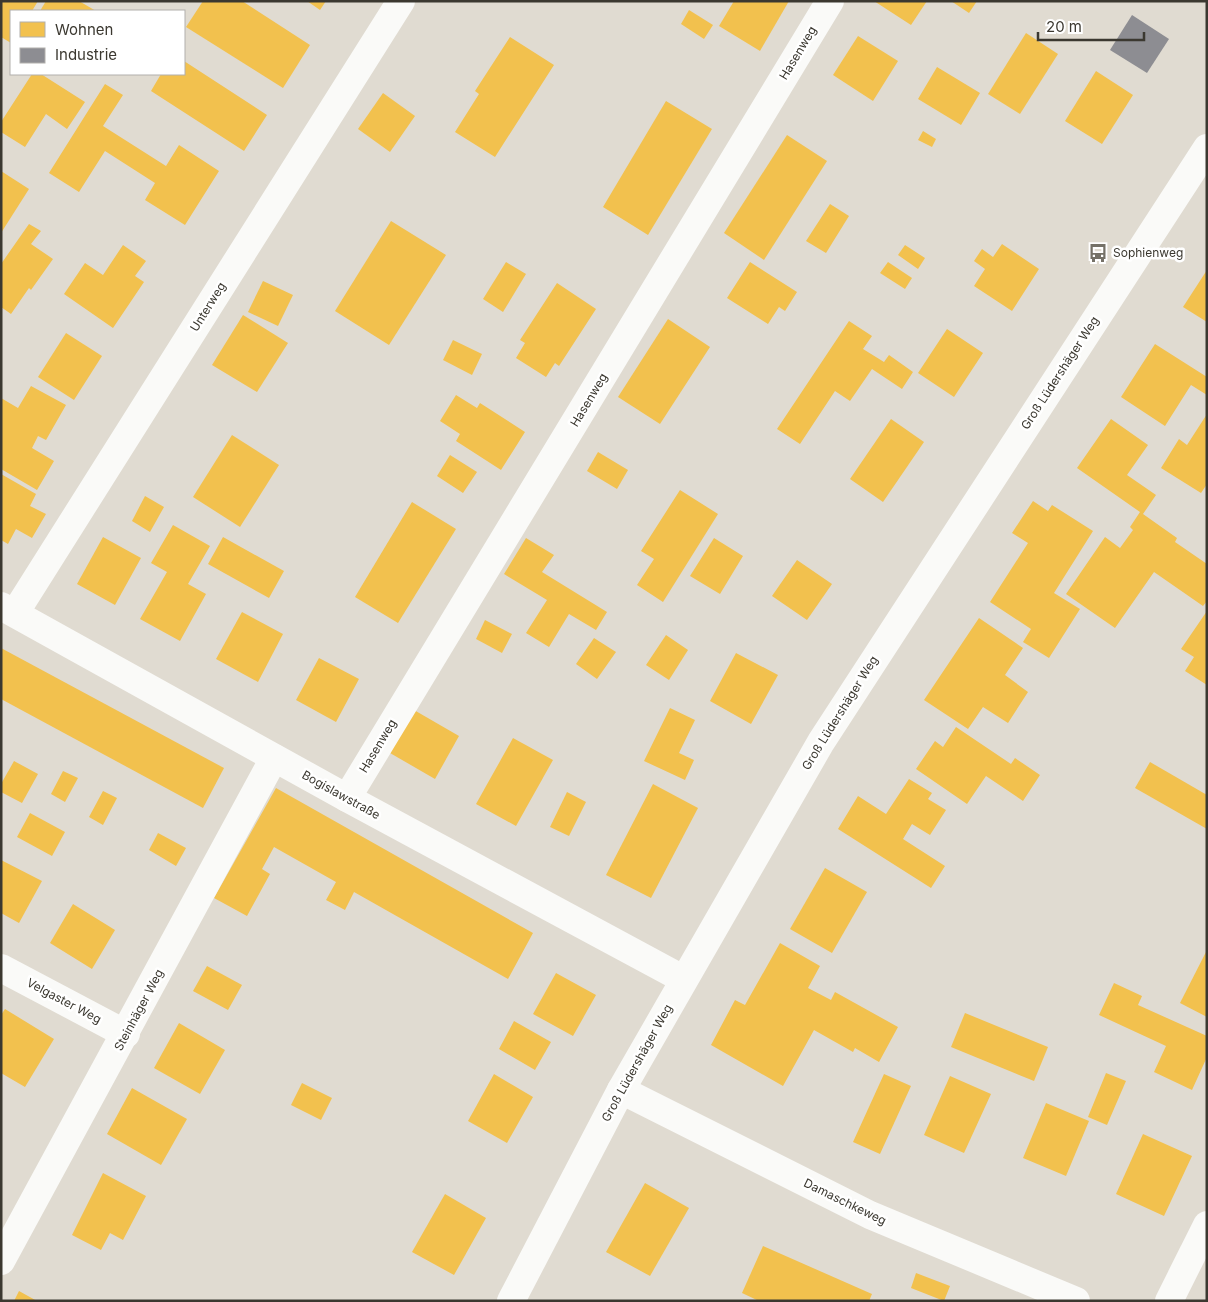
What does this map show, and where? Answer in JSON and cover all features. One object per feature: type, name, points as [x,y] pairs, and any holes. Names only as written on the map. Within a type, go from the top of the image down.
[{"type":"street","name":"Unterweg","points":[[8,610],[401,1]]},
{"type":"street","name":"Hasenweg","points":[[347,798],[830,1]]},
{"type":"street","name":"Groß Lüdershäger Weg","points":[[511,1301],[621,1090],[683,979],[821,742],[1207,148]]},
{"type":"street","name":"Bogislawstraße","points":[[8,610],[347,798],[683,979]]},
{"type":"street","name":"Steinhäger Weg","points":[[1,1261],[126,1034],[274,758]]},
{"type":"street","name":"Velgaster Weg","points":[[1,968],[126,1034]]},
{"type":"street","name":"Damaschkeweg","points":[[621,1090],[870,1215],[1076,1301]]},
{"type":"street","points":[[1169,1301],[1207,1225]]},
{"type":"building: Wohnen","points":[[1,1],[38,1],[33,10],[10,10],[10,42],[1,37]]},
{"type":"building: Wohnen","points":[[46,1],[79,1],[94,10],[41,10]]},
{"type":"building: Wohnen","points":[[203,1],[242,1],[310,45],[283,88],[186,27]]},
{"type":"building: Wohnen","points":[[307,1],[326,1],[320,10]]},
{"type":"building: Wohnen","points":[[734,1],[789,1],[760,51],[719,26]]},
{"type":"building: Wohnen","points":[[874,1],[927,1],[911,25]]},
{"type":"building: Wohnen","points":[[951,1],[977,1],[969,13]]},
{"type":"building: Wohnen","points":[[689,10],[713,25],[704,39],[681,24]]},
{"type":"building: Wohnen","points":[[1026,33],[1058,54],[1020,114],[988,94]]},
{"type":"building: Wohnen","points":[[858,36],[898,61],[873,101],[833,75]]},
{"type":"building: Wohnen","points":[[510,37],[554,65],[495,157],[455,132],[479,94],[475,91]]},
{"type":"building: Wohnen","points":[[185,62],[267,115],[244,151],[151,91],[160,75],[185,75]]},
{"type":"building: Wohnen","points":[[937,67],[980,93],[961,125],[918,99]]},
{"type":"building: Wohnen","points":[[1096,71],[1133,95],[1102,144],[1065,121]]},
{"type":"building: Wohnen","points":[[31,75],[43,75],[85,102],[67,129],[46,114],[25,147],[1,132],[1,122]]},
{"type":"building: Wohnen","points":[[105,84],[123,95],[103,126],[166,166],[179,145],[219,171],[185,225],[145,200],[155,183],[105,151],[79,192],[49,173]]},
{"type":"building: Wohnen","points":[[383,93],[415,116],[390,152],[358,129]]},
{"type":"building: Wohnen","points":[[666,101],[712,129],[648,235],[603,207]]},
{"type":"building: Wohnen","points":[[923,131],[936,139],[932,147],[918,140]]},
{"type":"building: Wohnen","points":[[787,135],[827,161],[764,260],[724,233]]},
{"type":"building: Wohnen","points":[[1,171],[29,189],[1,233]]},
{"type":"building: Wohnen","points":[[830,204],[849,216],[826,253],[806,241]]},
{"type":"building: Wohnen","points":[[391,221],[446,255],[389,345],[335,311]]},
{"type":"building: Wohnen","points":[[29,224],[41,231],[31,244],[53,259],[11,314],[1,307],[1,264]]},
{"type":"building: Wohnen","points":[[1002,244],[1039,269],[1012,311],[974,286],[985,269],[974,261],[982,249],[993,257]]},
{"type":"building: Wohnen","points":[[123,245],[146,261],[135,276],[144,282],[113,328],[64,294],[85,263],[103,275]]},
{"type":"building: Wohnen","points":[[905,245],[925,258],[918,269],[898,255]]},
{"type":"building: Wohnen","points":[[506,262],[526,274],[503,312],[483,299]]},
{"type":"building: Wohnen","points":[[750,262],[797,292],[785,311],[779,307],[768,324],[727,298]]},
{"type":"building: Wohnen","points":[[888,262],[912,278],[905,289],[880,273]]},
{"type":"building: Wohnen","points":[[1207,270],[1207,322],[1183,307]]},
{"type":"building: Wohnen","points":[[263,281],[293,295],[278,326],[248,312]]},
{"type":"building: Wohnen","points":[[557,283],[596,309],[559,366],[555,363],[546,377],[516,358],[525,343],[520,340]]},
{"type":"building: Wohnen","points":[[243,315],[288,343],[257,392],[212,365]]},
{"type":"building: Wohnen","points":[[668,319],[710,347],[660,424],[618,397]]},
{"type":"building: Wohnen","points":[[849,321],[872,336],[863,349],[884,362],[889,355],[913,372],[902,389],[872,369],[850,401],[835,391],[800,444],[777,429]]},
{"type":"building: Wohnen","points":[[947,329],[983,353],[954,397],[918,373]]},
{"type":"building: Wohnen","points":[[66,333],[102,356],[74,400],[38,377]]},
{"type":"building: Wohnen","points":[[453,340],[482,354],[472,375],[443,360]]},
{"type":"building: Wohnen","points":[[1155,344],[1207,377],[1207,395],[1191,385],[1165,426],[1121,397]]},
{"type":"building: Wohnen","points":[[31,386],[66,405],[46,440],[38,436],[32,448],[54,461],[37,490],[1,469],[1,398],[18,408]]},
{"type":"building: Wohnen","points":[[456,395],[477,408],[480,403],[525,432],[501,470],[456,441],[460,434],[440,421]]},
{"type":"building: Wohnen","points":[[1207,414],[1207,484],[1201,493],[1161,468],[1179,439],[1187,445]]},
{"type":"building: Wohnen","points":[[891,419],[924,442],[883,502],[850,479]]},
{"type":"building: Wohnen","points":[[1111,419],[1148,445],[1127,475],[1156,495],[1143,514],[1177,538],[1175,542],[1207,564],[1207,601],[1203,606],[1154,572],[1115,628],[1066,594],[1105,537],[1120,548],[1133,530],[1130,527],[1140,512],[1077,468]]},
{"type":"building: Wohnen","points":[[232,435],[279,465],[240,527],[193,497]]},
{"type":"building: Wohnen","points":[[598,452],[628,470],[617,489],[587,471]]},
{"type":"building: Wohnen","points":[[450,455],[477,472],[463,493],[437,476]]},
{"type":"building: Wohnen","points":[[1,474],[36,494],[30,506],[46,514],[32,538],[16,529],[8,544],[1,540]]},
{"type":"building: Wohnen","points":[[680,490],[718,514],[663,602],[637,585],[654,559],[641,551]]},
{"type":"building: Wohnen","points":[[145,496],[164,507],[150,532],[132,521]]},
{"type":"building: Wohnen","points":[[1033,501],[1048,511],[1052,505],[1093,531],[1054,593],[1080,609],[1049,658],[1023,642],[1031,629],[990,602],[1028,543],[1012,533]]},
{"type":"building: Wohnen","points":[[412,502],[456,529],[398,623],[355,597]]},
{"type":"building: Wohnen","points":[[173,525],[210,546],[188,584],[206,594],[180,641],[140,619],[167,572],[151,563]]},
{"type":"building: Wohnen","points":[[103,537],[141,558],[115,605],[77,584]]},
{"type":"building: Wohnen","points":[[223,537],[284,571],[269,598],[208,564]]},
{"type":"building: Wohnen","points":[[526,538],[554,555],[542,572],[607,612],[596,630],[569,614],[549,647],[526,633],[547,600],[504,574]]},
{"type":"building: Wohnen","points":[[714,538],[743,556],[720,594],[690,576]]},
{"type":"building: Wohnen","points":[[797,560],[832,584],[807,620],[772,596]]},
{"type":"building: Wohnen","points":[[1207,611],[1207,685],[1185,671],[1194,657],[1181,649]]},
{"type":"building: Wohnen","points":[[242,612],[283,634],[258,682],[216,659]]},
{"type":"building: Wohnen","points":[[979,618],[1023,648],[1005,675],[1028,692],[1008,723],[983,707],[968,729],[924,700]]},
{"type":"building: Wohnen","points":[[485,620],[512,634],[502,653],[476,639]]},
{"type":"building: Wohnen","points":[[666,635],[688,650],[669,680],[646,665]]},
{"type":"building: Wohnen","points":[[594,638],[616,652],[597,679],[576,664]]},
{"type":"building: Wohnen","points":[[1,648],[224,768],[203,808],[1,699]]},
{"type":"building: Wohnen","points":[[736,653],[778,675],[751,724],[710,701]]},
{"type":"building: Wohnen","points":[[319,658],[359,679],[336,722],[296,700]]},
{"type":"building: Wohnen","points":[[670,708],[695,720],[679,753],[694,760],[685,780],[644,761]]},
{"type":"building: Wohnen","points":[[414,710],[459,736],[435,779],[390,753]]},
{"type":"building: Wohnen","points":[[956,727],[1011,764],[1015,758],[1040,775],[1023,801],[986,776],[967,804],[916,769],[935,741],[943,747]]},
{"type":"building: Wohnen","points":[[513,738],[553,760],[516,826],[476,804]]},
{"type":"building: Wohnen","points":[[14,761],[38,774],[22,803],[1,792],[1,784]]},
{"type":"building: Wohnen","points":[[1150,762],[1207,795],[1207,829],[1135,788]]},
{"type":"building: Wohnen","points":[[63,771],[78,778],[65,802],[51,794]]},
{"type":"building: Wohnen","points":[[909,779],[932,793],[928,799],[946,810],[930,835],[912,824],[903,839],[945,866],[931,888],[838,829],[858,796],[886,814]]},
{"type":"building: Wohnen","points":[[653,784],[698,808],[651,898],[606,875]]},
{"type":"building: Wohnen","points":[[276,788],[533,933],[508,979],[354,892],[345,910],[326,900],[336,882],[274,847],[262,869],[270,874],[247,916],[214,898]]},
{"type":"building: Wohnen","points":[[103,791],[117,798],[103,825],[89,817]]},
{"type":"building: Wohnen","points":[[567,792],[586,802],[569,836],[550,827]]},
{"type":"building: Wohnen","points":[[30,813],[65,832],[52,856],[17,837]]},
{"type":"building: Wohnen","points":[[158,833],[186,848],[176,866],[149,850]]},
{"type":"building: Wohnen","points":[[1,860],[42,881],[19,923],[1,913]]},
{"type":"building: Wohnen","points":[[825,868],[867,892],[832,953],[790,929]]},
{"type":"building: Wohnen","points":[[73,904],[115,930],[92,969],[50,943]]},
{"type":"building: Wohnen","points":[[780,943],[820,966],[808,988],[831,1000],[835,992],[898,1027],[879,1062],[855,1048],[853,1052],[814,1030],[783,1086],[711,1045],[735,1000],[745,1005]]},
{"type":"building: Wohnen","points":[[1207,950],[1207,1017],[1180,1003]]},
{"type":"building: Wohnen","points":[[207,966],[242,985],[228,1010],[193,991]]},
{"type":"building: Wohnen","points":[[556,973],[596,995],[573,1036],[533,1014]]},
{"type":"building: Wohnen","points":[[1114,983],[1142,996],[1138,1005],[1207,1036],[1207,1057],[1192,1090],[1154,1072],[1166,1046],[1099,1015]]},
{"type":"building: Wohnen","points":[[5,1009],[54,1039],[25,1087],[1,1073],[1,1015]]},
{"type":"building: Wohnen","points":[[965,1013],[1048,1047],[1034,1081],[951,1047]]},
{"type":"building: Wohnen","points":[[514,1021],[551,1042],[535,1070],[499,1049]]},
{"type":"building: Wohnen","points":[[179,1023],[225,1050],[200,1094],[154,1068]]},
{"type":"building: Wohnen","points":[[1106,1073],[1126,1081],[1107,1125],[1088,1117]]},
{"type":"building: Wohnen","points":[[494,1074],[533,1097],[507,1143],[468,1121]]},
{"type":"building: Wohnen","points":[[884,1074],[911,1086],[880,1154],[853,1142]]},
{"type":"building: Wohnen","points":[[950,1076],[991,1094],[964,1153],[924,1135]]},
{"type":"building: Wohnen","points":[[302,1083],[332,1098],[321,1120],[291,1105]]},
{"type":"building: Wohnen","points":[[132,1088],[187,1119],[161,1165],[107,1134]]},
{"type":"building: Wohnen","points":[[1046,1103],[1089,1121],[1066,1176],[1023,1158]]},
{"type":"building: Wohnen","points":[[1143,1134],[1192,1156],[1164,1216],[1116,1194]]},
{"type":"building: Wohnen","points":[[103,1173],[146,1196],[123,1240],[110,1233],[101,1250],[72,1235]]},
{"type":"building: Wohnen","points":[[645,1183],[689,1208],[650,1276],[606,1252]]},
{"type":"building: Wohnen","points":[[445,1194],[486,1218],[454,1275],[412,1252]]},
{"type":"building: Wohnen","points":[[763,1246],[872,1294],[869,1301],[759,1301],[742,1293]]},
{"type":"building: Wohnen","points":[[916,1273],[950,1286],[944,1301],[911,1288]]},
{"type":"building: Wohnen","points":[[19,1291],[37,1301],[14,1301]]},
{"type":"building: Industrie","points":[[1132,15],[1169,39],[1147,73],[1110,50]]},
{"type":"place","name":"Sophienweg","points":[[1098,253]]}]
